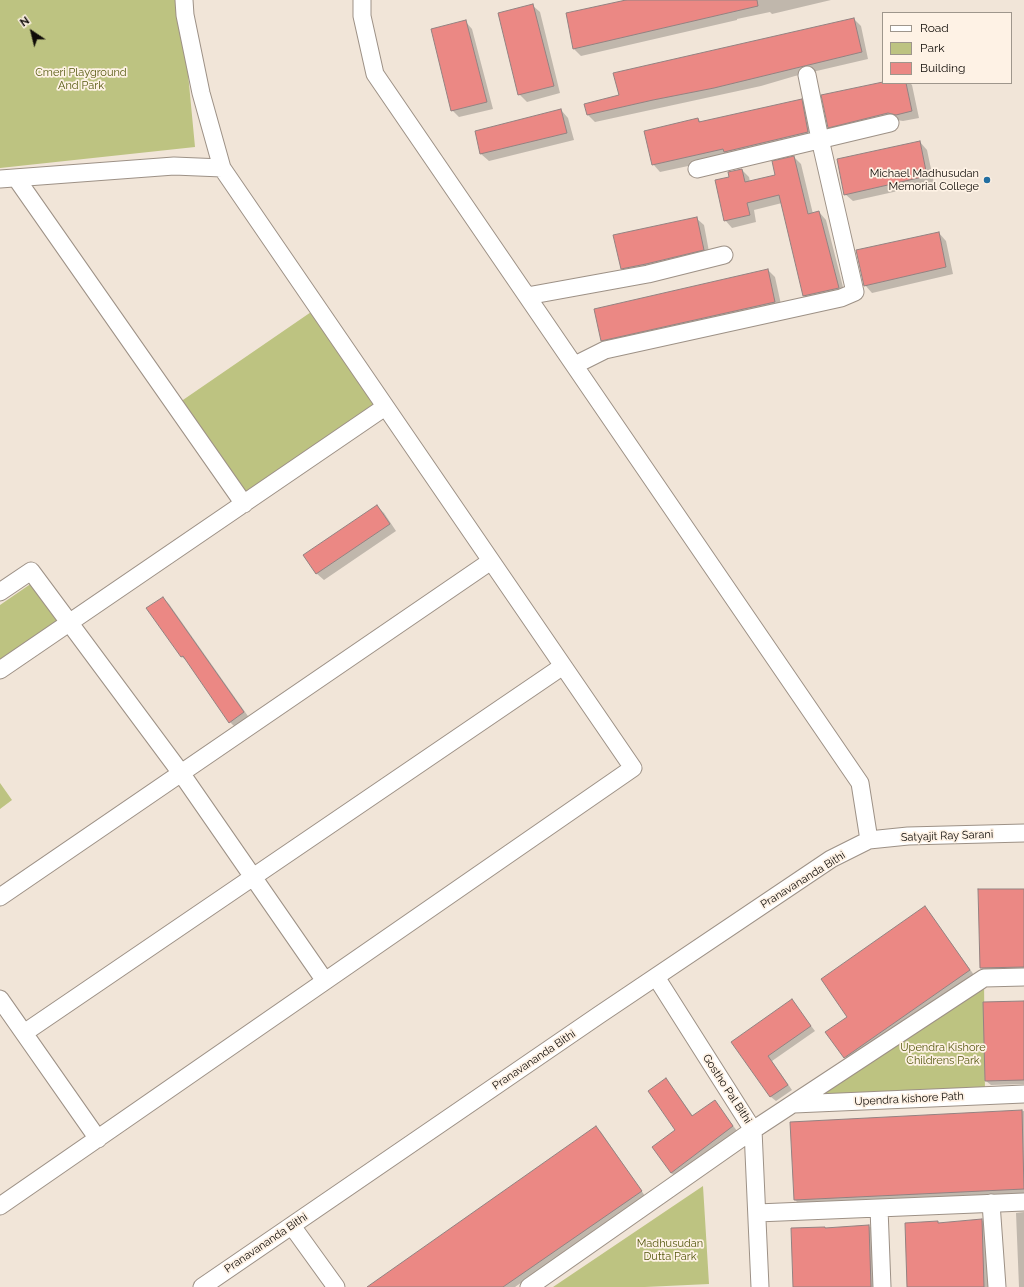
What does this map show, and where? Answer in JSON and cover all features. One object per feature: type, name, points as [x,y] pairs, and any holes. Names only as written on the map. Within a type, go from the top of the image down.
[{"type":"street","points":[[0,1206],[633,768],[222,168],[201,93],[185,15],[184,0]]},
{"type":"street","points":[[362,0],[362,16],[375,74],[860,783],[869,840]]},
{"type":"street","points":[[575,365],[605,350],[841,298],[855,292],[807,75]]},
{"type":"street","points":[[697,169],[890,123]]},
{"type":"street","points":[[8,178],[174,166],[222,168]]},
{"type":"street","points":[[8,178],[244,504]]},
{"type":"street","points":[[527,296],[648,274],[724,255]]},
{"type":"street","points":[[0,670],[386,407]]},
{"type":"street","points":[[0,897],[491,561]]},
{"type":"street","points":[[0,592],[31,571],[181,773],[325,981]]},
{"type":"street","points":[[24,1033],[563,666]]},
{"type":"street","name":"Satyajit Ray Sarani","points":[[869,840],[908,836],[1024,833]]},
{"type":"street","name":"Pranavananda Bithi","points":[[202,1287],[831,859],[869,840]]},
{"type":"street","name":"Gostho Pal Bithi","points":[[656,977],[753,1130],[760,1287]]},
{"type":"street","points":[[529,1287],[753,1130],[984,978],[1024,977]]},
{"type":"street","points":[[0,999],[98,1139]]},
{"type":"street","name":"Upendra kishore Path","points":[[794,1104],[1024,1094]]},
{"type":"street","points":[[757,1213],[1024,1202]]},
{"type":"street","points":[[992,1203],[997,1287]]},
{"type":"street","points":[[879,1208],[882,1287]]},
{"type":"street","points":[[292,1226],[336,1287]]},
{"type":"green space","name":"Cmeri Playground And Park","points":[[0,0],[181,0],[195,147],[0,168]]},
{"type":"green space","points":[[314,310],[385,407],[244,504],[180,402]]},
{"type":"green space","points":[[32,583],[58,620],[0,660],[0,605]]},
{"type":"green space","points":[[0,783],[12,800],[0,809]]},
{"type":"green space","name":"Upendra Kishore Childrens Park","points":[[984,978],[985,1095],[810,1099]]},
{"type":"green space","name":"Madhusudan Dutta Park","points":[[703,1186],[709,1284],[645,1287],[553,1287]]},
{"type":"building","points":[[626,0],[757,0],[758,6],[573,49],[566,13]]},
{"type":"building","points":[[533,4],[554,86],[518,95],[498,13]]},
{"type":"building","points":[[854,18],[862,52],[714,88],[587,115],[584,104],[619,95],[613,73]]},
{"type":"building","points":[[466,20],[487,102],[451,111],[431,29]]},
{"type":"building","points":[[882,82],[882,84],[906,84],[912,111],[896,115],[888,113],[828,128],[821,95]]},
{"type":"building","points":[[802,99],[808,132],[724,152],[723,149],[652,165],[644,131],[698,118],[699,122]]},
{"type":"building","points":[[561,109],[567,133],[480,154],[475,131]]},
{"type":"building","points":[[920,141],[927,176],[844,195],[837,159]]},
{"type":"building","points":[[794,156],[808,214],[819,211],[839,288],[803,296],[779,195],[747,203],[750,215],[724,221],[715,180],[729,177],[728,172],[742,169],[745,182],[775,175],[772,161]]},
{"type":"building","points":[[697,217],[704,250],[621,269],[613,235]]},
{"type":"building","points":[[939,232],[946,267],[864,286],[856,250]]},
{"type":"building","points":[[768,269],[775,302],[601,341],[594,309]]},
{"type":"building","points":[[377,505],[390,524],[316,574],[303,555]]},
{"type":"building","points":[[163,597],[244,712],[229,723],[183,656],[181,657],[146,608]]},
{"type":"building","points":[[978,889],[1024,889],[1024,967],[980,968]]},
{"type":"building","points":[[925,906],[970,970],[844,1058],[825,1032],[847,1017],[821,979]]},
{"type":"building","points":[[792,999],[811,1026],[768,1056],[788,1085],[770,1097],[731,1042]]},
{"type":"building","points":[[1024,1001],[1024,1080],[985,1081],[983,1002]]},
{"type":"building","points":[[666,1078],[692,1116],[715,1100],[733,1126],[671,1173],[652,1147],[675,1130],[648,1091]]},
{"type":"building","points":[[1022,1110],[1024,1189],[794,1200],[790,1122]]},
{"type":"building","points":[[596,1126],[642,1191],[503,1287],[367,1287]]},
{"type":"building","points":[[982,1219],[984,1287],[907,1287],[905,1223],[938,1221],[938,1223]]},
{"type":"building","points":[[869,1225],[871,1287],[793,1287],[791,1228],[825,1228]]},
{"type":"place","name":"Michael Madhusudan Memorial College","points":[[987,180]]}]
